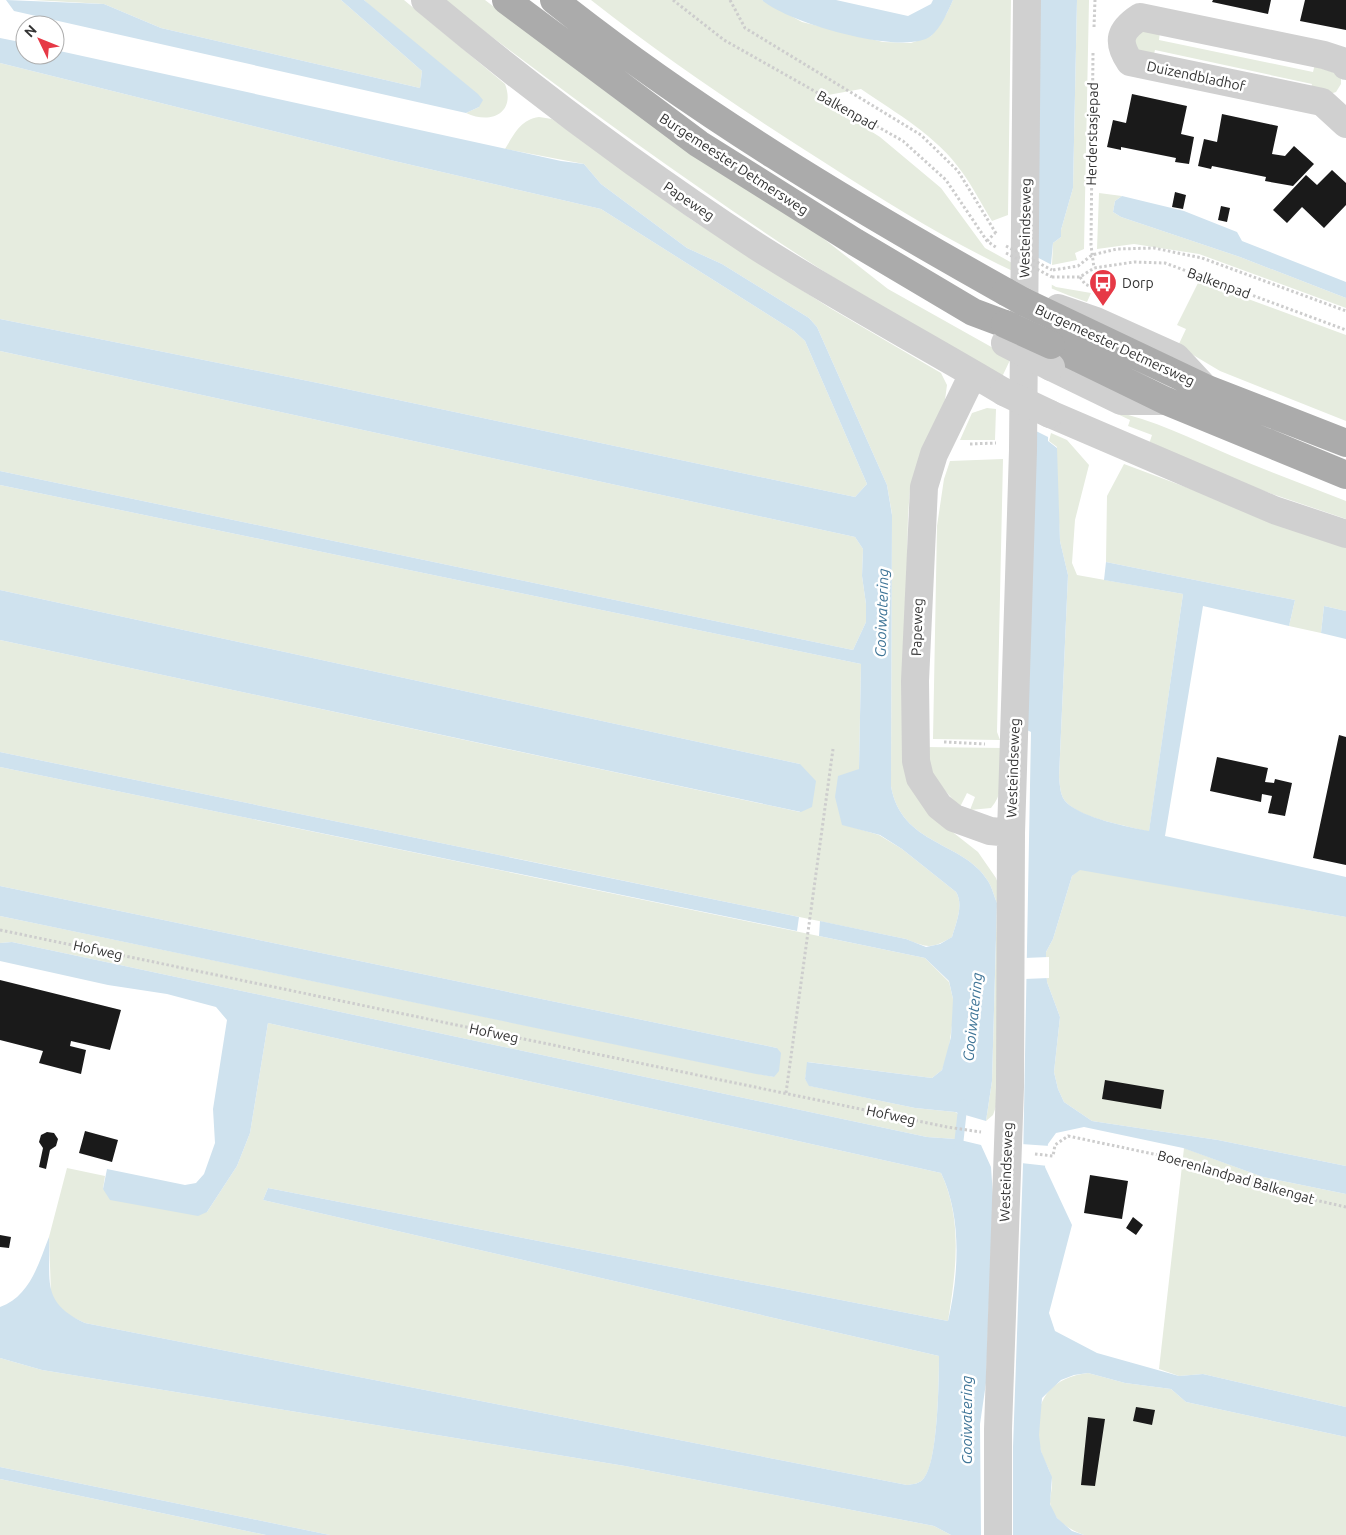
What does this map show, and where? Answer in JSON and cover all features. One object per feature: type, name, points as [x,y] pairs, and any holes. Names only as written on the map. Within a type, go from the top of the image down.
[{"type":"main road","name":"Burgemeester Detmersweg","points":[[506,0],[699,144],[855,242],[973,312],[1005,334],[1051,356],[1346,475]]},
{"type":"main road","name":"Burgemeester Detmersweg","points":[[554,0],[718,121],[891,228],[1015,297],[1052,311],[1205,388],[1346,443]]},
{"type":"street","name":"Papeweg","points":[[424,0],[619,152],[696,206],[856,308],[1004,392],[1050,414],[1274,510],[1346,534]]},
{"type":"street","name":"Westeindseweg","points":[[998,1535],[998,1420],[1010,1087],[1011,833],[1022,450],[1027,0]]},
{"type":"street","name":"Duizendbladhof","points":[[1345,118],[1322,102],[1130,62],[1123,52],[1121,36],[1128,24],[1140,16],[1324,55],[1345,62],[1346,66]]},
{"type":"street","name":"Papeweg","points":[[972,374],[934,454],[924,487],[915,681],[916,761],[920,778],[939,806],[954,818],[990,831],[1011,833]]},
{"type":"path","name":"Balkenpad","points":[[673,0],[724,40],[903,141],[946,180],[987,241],[995,233],[958,171],[921,135],[745,28],[730,0]]},
{"type":"path","points":[[1094,34],[1095,0]]},
{"type":"path","name":"Herderstasjepad","points":[[1094,44],[1092,255],[1094,268]]},
{"type":"path","points":[[1006,246],[1052,270],[1078,266],[1092,255],[1117,249],[1154,248],[1184,252],[1346,312]]},
{"type":"path","points":[[1006,253],[1052,277],[1080,277],[1084,284],[1094,288]]},
{"type":"path","name":"Balkenpad","points":[[1080,277],[1094,268],[1134,262],[1165,263],[1346,330]]},
{"type":"path","points":[[963,444],[1000,443]]},
{"type":"path","points":[[786,1093],[833,749]]},
{"type":"path","name":"Hofweg","points":[[0,930],[947,1127],[988,1133]]},
{"type":"path","name":"Boerenlandpad Balkengat","points":[[1050,1156],[1053,1156],[1056,1145],[1068,1136],[1182,1160],[1284,1193],[1346,1207]]},
{"type":"shaded area","points":[[33,0],[341,0],[422,71],[420,88],[161,28],[104,4]]},
{"type":"shaded area","points":[[364,0],[404,0],[505,84],[508,94],[504,109],[499,114],[484,118],[466,113],[479,107]]},
{"type":"shaded area","points":[[443,0],[485,0],[633,112],[810,228],[888,289],[1011,358],[1002,377],[839,281],[737,214],[589,109]]},
{"type":"shaded area","points":[[591,0],[762,0],[802,22],[883,42],[911,43],[931,36],[947,13],[953,0],[1011,0],[1008,215],[992,221],[966,178],[941,147],[902,116],[861,89],[817,97],[880,137],[941,188],[985,248],[1056,287],[1091,293],[1087,302],[1020,274],[923,224],[708,86]]},
{"type":"shaded area","points":[[1077,0],[1089,0],[1084,249],[1075,253],[1077,260],[1052,265],[1053,243],[1061,237],[1061,230],[1073,188]]},
{"type":"shaded area","points":[[1132,31],[1160,31],[1159,40],[1313,72],[1315,64],[1341,76],[1341,84],[1336,92],[1327,95],[1310,91],[1312,84],[1155,50],[1153,58],[1135,55]]},
{"type":"shaded area","points":[[0,63],[390,160],[601,209],[794,331],[805,341],[867,484],[855,497],[323,384],[0,319]]},
{"type":"shaded area","points":[[539,117],[552,119],[692,220],[830,308],[941,373],[947,385],[945,400],[910,489],[903,747],[911,786],[931,815],[978,852],[996,878],[1002,895],[1000,1095],[993,1115],[986,1121],[992,1081],[997,903],[989,883],[977,868],[964,858],[920,832],[907,821],[897,806],[891,786],[892,514],[887,485],[817,327],[809,318],[722,264],[687,248],[601,184],[584,164],[505,149],[523,124]]},
{"type":"shaded area","points":[[1099,193],[1122,196],[1115,201],[1113,212],[1121,217],[1240,257],[1346,298],[1346,308],[1199,254],[1134,244],[1097,249]]},
{"type":"shaded area","points":[[1199,281],[1346,335],[1346,421],[1220,371],[1178,346],[1186,329],[1177,325]]},
{"type":"shaded area","points":[[0,351],[855,537],[863,549],[862,576],[866,604],[866,622],[853,650],[0,471]]},
{"type":"shaded area","points":[[987,408],[996,409],[995,440],[960,440],[972,413]]},
{"type":"shaded area","points":[[1111,411],[1157,424],[1246,462],[1346,501],[1346,519],[1246,485],[1149,444],[1152,435],[1128,426],[1130,420]]},
{"type":"shaded area","points":[[1051,433],[1067,440],[1089,465],[1075,520],[1072,563],[1077,575],[1183,594],[1149,832],[1084,814],[1067,803],[1061,791],[1059,777],[1068,575],[1060,541],[1057,447],[1049,441]]},
{"type":"shaded area","points":[[1003,459],[997,732],[1000,740],[933,739],[937,526],[944,479],[950,461]]},
{"type":"shaded area","points":[[1124,464],[1346,547],[1346,611],[1324,606],[1321,633],[1289,626],[1295,600],[1106,562],[1107,496]]},
{"type":"shaded area","points":[[0,485],[861,664],[859,769],[842,824],[879,835],[902,849],[956,892],[959,908],[952,937],[939,944],[929,946],[906,939],[0,752],[0,640],[800,812],[800,764],[0,590]]},
{"type":"shaded area","points":[[925,747],[1003,748],[1001,788],[991,808],[970,810],[975,797],[967,793],[960,807],[934,779]]},
{"type":"shaded area","points":[[0,767],[925,958],[949,982],[953,999],[953,1018],[948,1055],[942,1070],[932,1078],[808,1062],[805,1079],[810,1086],[915,1108],[955,1112],[960,1115],[956,1139],[927,1137],[12,942],[0,943],[0,916],[774,1077],[777,1048],[0,886]]},
{"type":"shaded area","points":[[1080,869],[1346,917],[1346,1166],[1218,1140],[1092,1121],[1064,1102],[1058,1089],[1054,1072],[1060,1017],[1047,982],[1046,952],[1053,939],[1072,876]]},
{"type":"shaded area","points":[[268,1023],[941,1173],[952,1209],[956,1246],[948,1321],[268,1188],[263,1200],[939,1356],[935,1439],[929,1469],[924,1478],[918,1483],[907,1485],[85,1323],[68,1315],[57,1305],[51,1294],[49,1237],[67,1168],[105,1176],[103,1189],[207,1212],[237,1166],[250,1133]]},
{"type":"shaded area","points":[[1184,1148],[1263,1177],[1346,1194],[1346,1407],[1203,1374],[1179,1376],[1159,1369]]},
{"type":"shaded area","points":[[0,1358],[42,1370],[625,1466],[934,1526],[951,1535],[330,1535],[0,1467]]},
{"type":"shaded area","points":[[1088,1373],[1125,1383],[1171,1389],[1186,1402],[1346,1437],[1346,1535],[1084,1535],[1067,1527],[1058,1519],[1051,1508],[1052,1479],[1041,1451],[1038,1436],[1039,1410],[1044,1398],[1051,1389],[1073,1376]]},
{"type":"shaded area","points":[[0,1479],[266,1535],[0,1535]]},
{"type":"water","points":[[6,0],[104,4],[161,28],[420,88],[422,71],[341,0],[364,0],[483,100],[479,107],[466,113],[65,23],[65,15],[32,15],[14,11]]},
{"type":"water","points":[[762,0],[836,0],[908,16],[931,4],[933,0],[953,0],[941,24],[931,36],[917,41],[896,42],[872,40],[819,27],[775,9]]},
{"type":"water","points":[[1040,0],[1077,0],[1073,188],[1061,230],[1061,237],[1053,243],[1051,264],[1048,441],[1057,448],[1060,541],[1068,575],[1059,777],[1062,795],[1067,803],[1084,813],[1106,821],[1149,831],[1183,594],[1104,580],[1106,562],[1295,600],[1289,626],[1203,606],[1165,836],[1346,877],[1346,917],[1080,870],[1072,876],[1053,939],[1046,952],[1047,982],[1060,1017],[1054,1072],[1058,1089],[1064,1102],[1092,1121],[1218,1140],[1346,1166],[1346,1194],[1263,1177],[1183,1148],[1084,1127],[1056,1133],[1048,1144],[1045,1167],[1072,1225],[1049,1313],[1055,1331],[1097,1353],[1179,1376],[1203,1374],[1346,1407],[1346,1437],[1186,1402],[1171,1389],[1125,1383],[1088,1373],[1074,1375],[1061,1380],[1042,1398],[1039,1435],[1041,1451],[1052,1477],[1050,1504],[1057,1518],[1072,1531],[1084,1535],[1013,1535],[1013,1447],[1023,1165],[1031,732],[1027,730]]},
{"type":"water","points":[[0,38],[15,41],[15,65],[65,65],[65,52],[561,161],[584,164],[601,184],[687,248],[722,264],[809,318],[817,327],[887,485],[892,515],[891,786],[897,806],[907,821],[920,832],[964,858],[977,868],[989,883],[997,903],[992,1081],[986,1121],[955,1112],[915,1108],[809,1086],[805,1079],[807,1062],[932,1078],[942,1070],[951,1037],[953,999],[949,981],[925,958],[819,936],[820,921],[906,939],[926,947],[940,944],[952,937],[959,914],[956,892],[902,849],[880,835],[842,825],[835,797],[838,776],[859,769],[861,664],[0,485],[0,471],[853,650],[866,622],[866,604],[862,576],[863,549],[855,537],[0,351],[0,319],[323,384],[855,497],[867,484],[805,341],[794,331],[601,209],[390,160],[0,63]]},
{"type":"water","points":[[1122,196],[1184,211],[1237,232],[1242,241],[1346,282],[1346,298],[1240,257],[1121,217],[1113,212],[1115,201]]},
{"type":"water","points":[[0,590],[800,764],[816,781],[812,807],[801,812],[0,640]]},
{"type":"water","points":[[1324,606],[1346,611],[1346,639],[1321,633]]},
{"type":"water","points":[[0,752],[799,917],[797,931],[0,767]]},
{"type":"water","points":[[0,886],[777,1048],[781,1053],[779,1071],[774,1077],[756,1074],[0,916]]},
{"type":"water","points":[[12,942],[927,1137],[956,1139],[981,1145],[991,1167],[993,1196],[986,1383],[980,1424],[981,1535],[951,1535],[934,1526],[625,1466],[42,1370],[0,1358],[0,1307],[10,1302],[26,1287],[37,1269],[49,1237],[49,1278],[54,1298],[61,1307],[85,1323],[907,1485],[921,1481],[929,1469],[937,1420],[939,1356],[263,1200],[268,1188],[948,1321],[952,1303],[957,1246],[952,1208],[948,1190],[941,1173],[268,1023],[250,1133],[237,1166],[207,1212],[198,1216],[110,1200],[103,1189],[107,1169],[185,1185],[196,1183],[204,1174],[215,1143],[213,1109],[227,1020],[216,1007],[167,994],[108,985],[0,961],[0,943]]},
{"type":"water","points":[[0,1467],[330,1535],[266,1535],[0,1479]]},
{"type":"pier","points":[[1029,253],[1052,265],[1050,438],[1030,428]]},
{"type":"pier","points":[[1049,957],[1049,978],[1024,979],[1024,958]]},
{"type":"pier","points":[[1021,1144],[1050,1146],[1048,1166],[1021,1163]]},
{"type":"building","points":[[1213,0],[1271,0],[1268,14],[1212,2]]},
{"type":"building","points":[[1305,0],[1346,0],[1346,30],[1300,21]]},
{"type":"building","points":[[1132,94],[1187,106],[1181,134],[1194,137],[1189,164],[1175,162],[1176,158],[1121,147],[1121,150],[1107,147],[1113,120],[1126,123]]},
{"type":"building","points":[[1222,114],[1278,126],[1272,154],[1285,156],[1294,146],[1314,164],[1293,186],[1265,181],[1266,177],[1212,166],[1211,169],[1198,166],[1204,139],[1217,142]]},
{"type":"building","points":[[1332,170],[1346,183],[1346,205],[1324,228],[1302,207],[1287,223],[1273,210],[1306,175],[1317,185]]},
{"type":"building","points":[[1175,192],[1186,195],[1183,209],[1172,207]]},
{"type":"building","points":[[1221,206],[1230,208],[1227,222],[1218,220]]},
{"type":"building","points":[[1339,735],[1346,737],[1346,865],[1313,858]]},
{"type":"building","points":[[1217,757],[1268,768],[1265,782],[1274,783],[1275,779],[1292,783],[1285,816],[1268,813],[1272,796],[1262,794],[1261,802],[1210,791]]},
{"type":"building","points":[[0,980],[121,1010],[110,1050],[71,1041],[70,1046],[86,1050],[81,1074],[39,1063],[43,1051],[0,1040]]},
{"type":"building","points":[[1105,1080],[1164,1090],[1161,1109],[1102,1099]]},
{"type":"building","points":[[85,1131],[118,1140],[112,1162],[79,1153]]},
{"type":"building","points":[[47,1132],[54,1133],[58,1139],[56,1146],[50,1150],[46,1169],[39,1167],[43,1148],[39,1142],[41,1135]]},
{"type":"building","points":[[1090,1175],[1128,1181],[1122,1219],[1084,1213]]},
{"type":"building","points":[[1133,1217],[1143,1225],[1136,1235],[1126,1228]]},
{"type":"building","points":[[0,1235],[11,1237],[9,1248],[0,1247]]},
{"type":"building","points":[[1136,1407],[1155,1410],[1152,1425],[1133,1421]]},
{"type":"building","points":[[1088,1417],[1105,1419],[1095,1486],[1081,1485]]},
{"type":"waterway","name":"Gooiwatering","points":[[958,1150],[963,1104]]},
{"type":"place","name":"Dorp","points":[[1103,307]]}]
